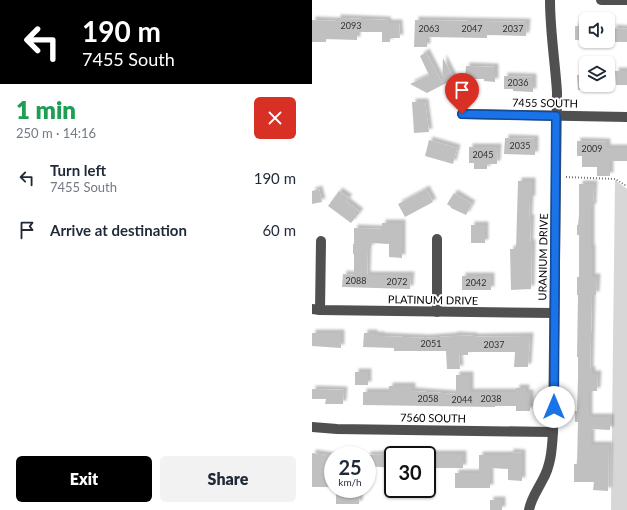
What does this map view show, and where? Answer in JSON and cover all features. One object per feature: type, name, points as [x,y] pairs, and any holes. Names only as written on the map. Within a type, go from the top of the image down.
[{"type":"street","name":"URANIUM DRIVE","points":[[529,510],[548,467],[552,453],[553,432],[556,73],[551,35],[550,0]]},
{"type":"street","points":[[600,0],[627,0]]},
{"type":"street","name":"7455 SOUTH","points":[[462,114],[627,117]]},
{"type":"street","points":[[437,312],[438,239]]},
{"type":"street","points":[[316,310],[321,241]]},
{"type":"street","name":"PLATINUM DRIVE","points":[[316,310],[554,313]]},
{"type":"street","name":"7560 SOUTH","points":[[312,427],[337,429],[553,432]]},
{"type":"path","points":[[566,177],[615,179],[627,186]]},
{"type":"shaded area","points":[[615,180],[627,189],[627,510],[611,510]]},
{"type":"building","points":[[337,18],[387,20],[388,23],[399,23],[400,38],[390,38],[390,42],[382,42],[382,32],[357,32],[357,40],[326,39],[326,42],[312,42],[312,20],[337,21]]},
{"type":"building","points":[[415,20],[527,22],[526,36],[487,35],[487,38],[427,37],[427,47],[414,47]]},
{"type":"building","points":[[575,26],[579,26],[579,40],[575,40]]},
{"type":"building","points":[[615,28],[627,29],[627,42],[615,42]]},
{"type":"building","points":[[426,52],[442,83],[443,58],[454,79],[427,93],[410,84],[429,75],[420,56]]},
{"type":"building","points":[[466,66],[495,67],[495,82],[484,81],[484,79],[465,79]]},
{"type":"building","points":[[615,71],[627,71],[627,85],[616,85]]},
{"type":"building","points":[[577,75],[579,75],[579,90]]},
{"type":"building","points":[[504,76],[533,77],[533,92],[504,89]]},
{"type":"building","points":[[412,102],[425,102],[429,132],[414,133]]},
{"type":"building","points":[[505,138],[535,139],[535,155],[504,154]]},
{"type":"building","points":[[429,140],[457,148],[453,164],[425,156]]},
{"type":"building","points":[[577,141],[607,142],[607,148],[627,148],[627,161],[610,161],[610,176],[597,176],[597,167],[582,167],[582,156],[577,156]]},
{"type":"building","points":[[469,147],[498,147],[497,164],[487,164],[487,169],[474,169],[474,163],[469,163]]},
{"type":"building","points":[[518,181],[532,181],[532,199],[530,199],[529,218],[531,218],[530,243],[532,243],[531,289],[511,290],[510,249],[516,249]]},
{"type":"building","points":[[579,184],[594,184],[593,207],[591,207],[591,248],[592,277],[597,277],[596,295],[592,295],[590,370],[592,370],[592,374],[598,374],[597,391],[591,391],[591,393],[589,393],[589,417],[610,417],[610,430],[591,429],[591,445],[609,445],[608,491],[593,490],[594,482],[574,482],[574,464],[577,464],[578,422],[575,422],[575,411],[577,411],[578,377],[577,277],[579,277],[579,235],[577,235],[577,225],[579,215]]},
{"type":"building","points":[[319,189],[322,202],[312,204],[312,191]]},
{"type":"building","points":[[426,189],[433,202],[405,217],[398,204]]},
{"type":"building","points":[[339,191],[349,198],[346,201],[360,212],[351,223],[328,206]]},
{"type":"building","points":[[454,193],[472,204],[466,215],[451,208],[447,204]]},
{"type":"building","points":[[382,223],[402,223],[402,258],[389,257],[389,244],[371,243],[371,248],[368,248],[367,275],[411,275],[410,289],[342,287],[343,274],[354,275],[354,228],[382,229]]},
{"type":"building","points":[[471,225],[485,225],[485,243],[471,243]]},
{"type":"building","points":[[462,276],[491,276],[491,290],[462,290]]},
{"type":"building","points":[[312,333],[341,333],[341,348],[312,346]]},
{"type":"building","points":[[364,333],[374,333],[374,335],[381,336],[426,338],[454,335],[474,337],[530,336],[528,367],[514,367],[515,352],[468,352],[468,355],[459,355],[460,369],[447,369],[446,351],[394,351],[394,348],[363,347]]},
{"type":"building","points":[[355,372],[368,372],[368,385],[355,385]]},
{"type":"building","points":[[456,375],[470,375],[470,392],[516,392],[516,388],[526,388],[526,393],[530,393],[530,411],[516,411],[516,406],[363,405],[363,392],[389,392],[389,386],[412,386],[412,391],[456,394]]},
{"type":"building","points":[[312,389],[344,390],[343,404],[325,404],[326,399],[312,399]]},
{"type":"building","points":[[510,452],[522,453],[522,481],[508,480],[508,469],[490,468],[490,488],[455,488],[455,473],[479,473],[479,455],[510,455]]},
{"type":"building","points":[[312,453],[324,455],[324,487],[312,487]]},
{"type":"building","points":[[384,454],[384,467],[376,467],[376,455]]},
{"type":"building","points":[[436,454],[463,454],[463,468],[436,468]]},
{"type":"building","points":[[336,498],[359,498],[359,504],[336,504]]},
{"type":"building","points":[[490,500],[502,500],[502,510],[490,510]]},
{"type":"route","points":[[462,114],[556,116],[554,407]]}]
